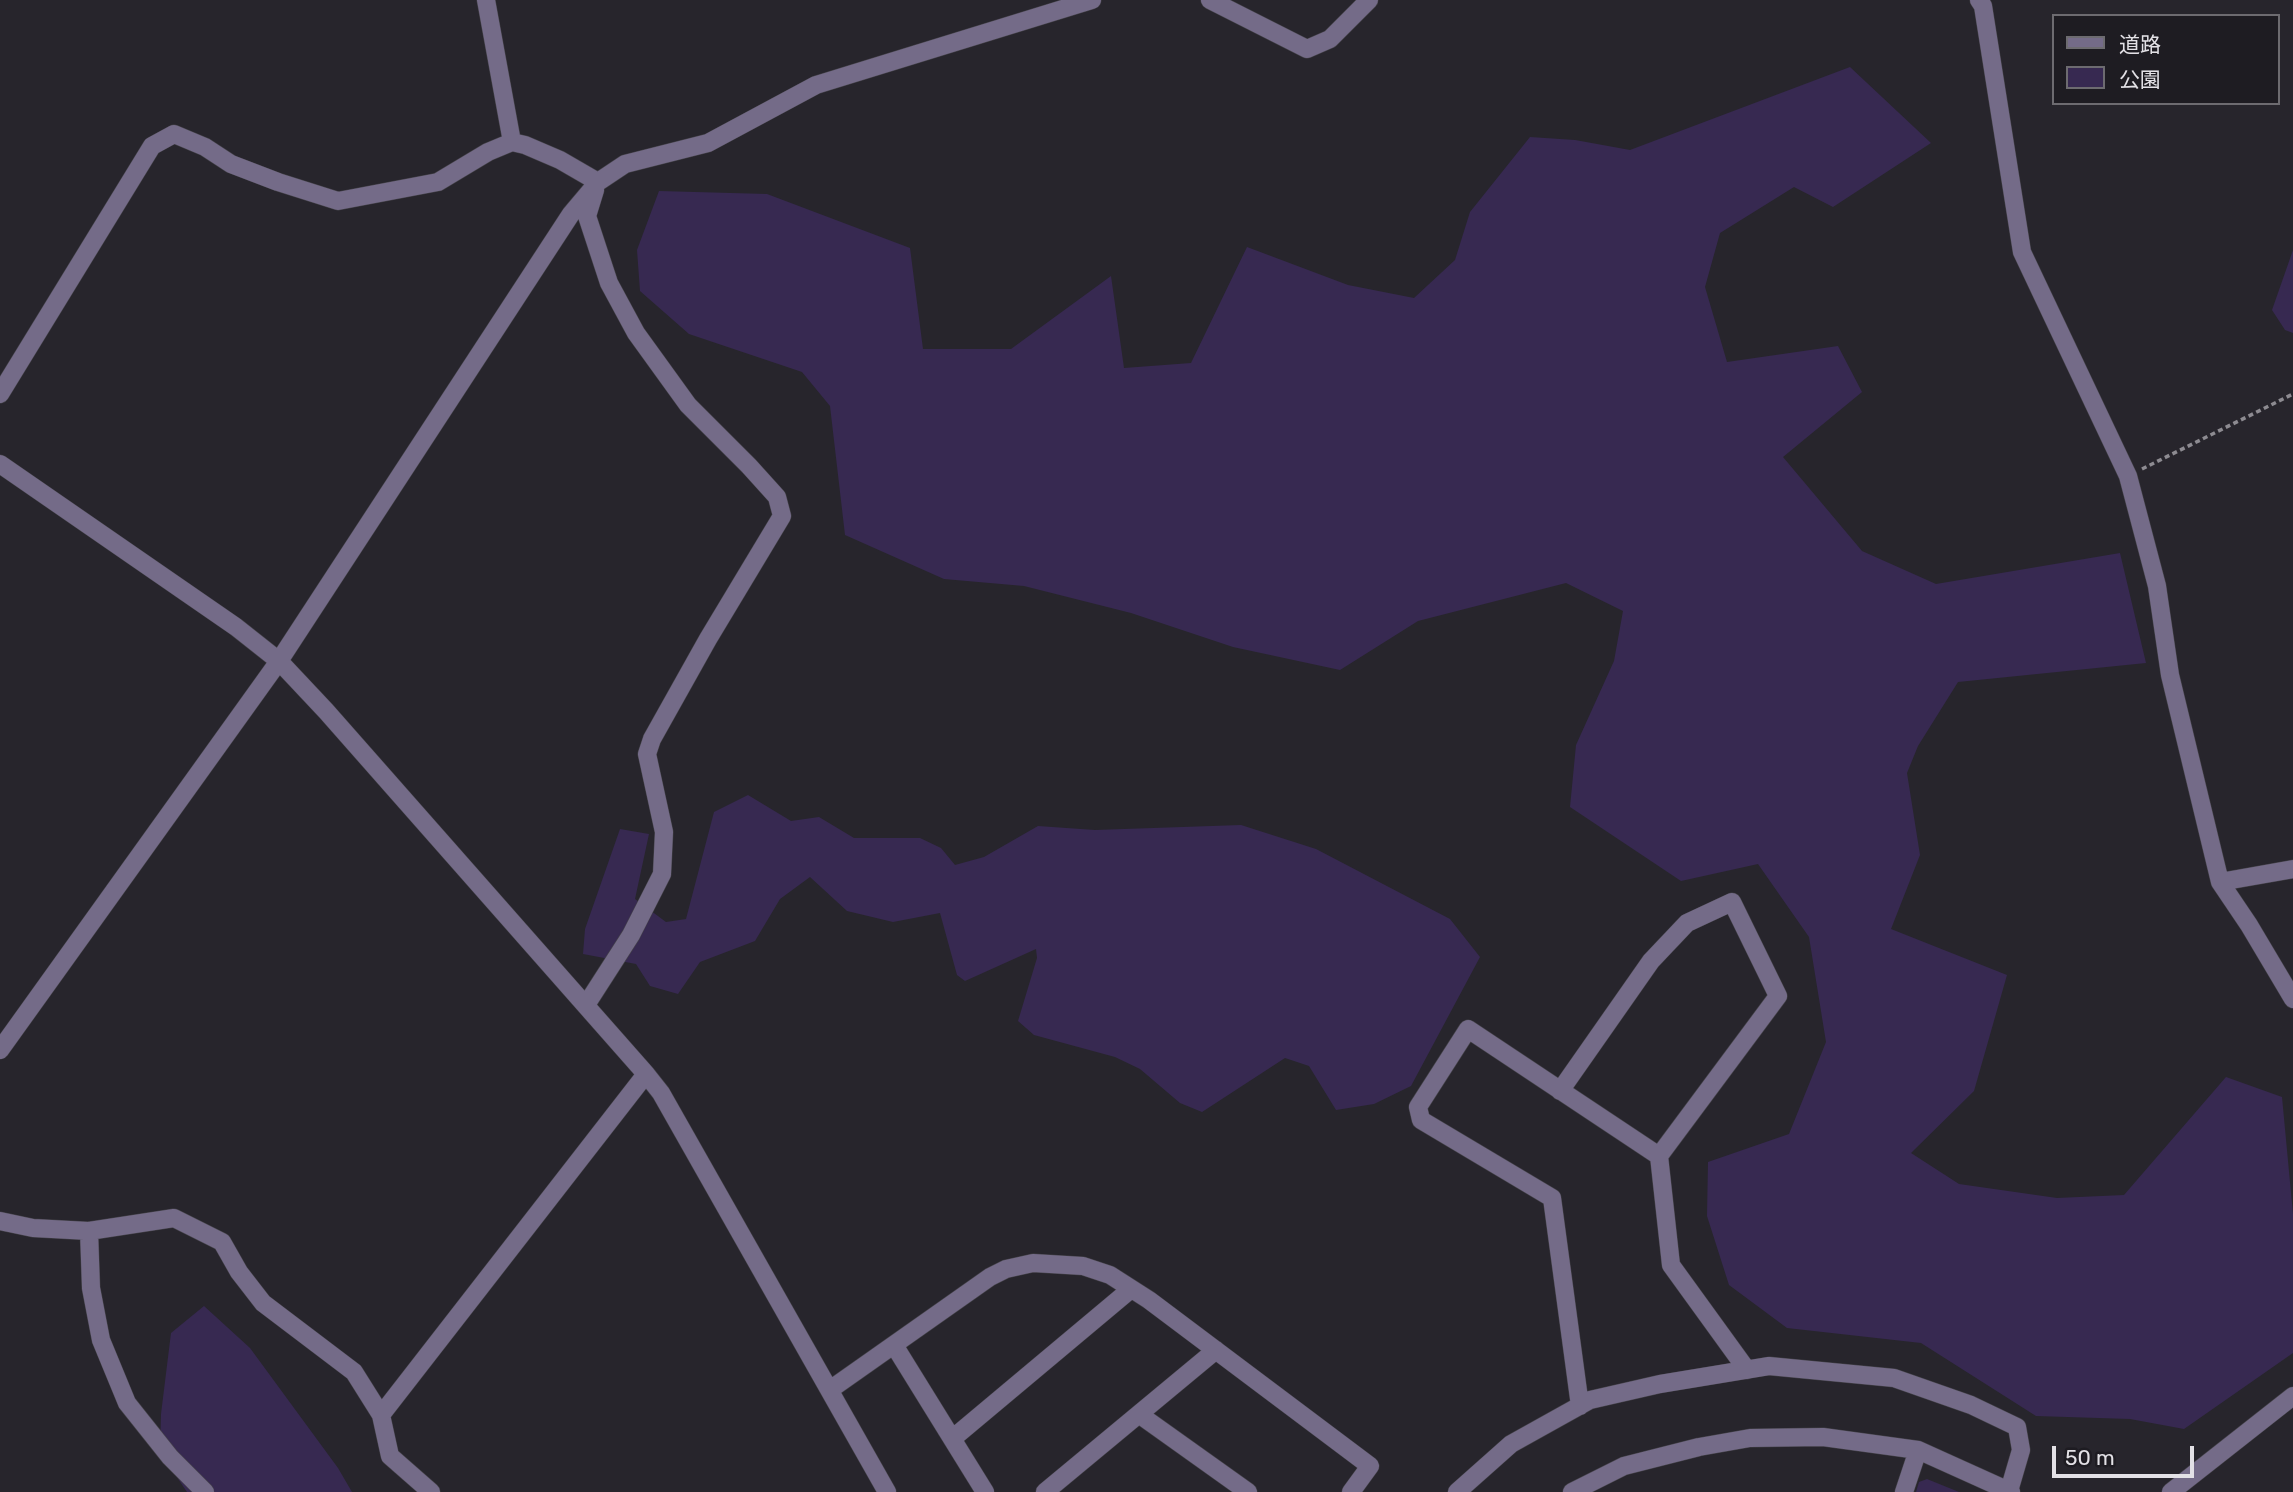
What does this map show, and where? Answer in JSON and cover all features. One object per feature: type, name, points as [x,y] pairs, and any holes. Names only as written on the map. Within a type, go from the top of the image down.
[{"type":"street","points":[[486,0],[512,142]]},
{"type":"street","points":[[0,1049],[279,661],[571,214],[598,182],[625,164],[708,143],[816,85],[1092,0]]},
{"type":"street","points":[[1210,0],[1307,49],[1330,39],[1369,0]]},
{"type":"street","points":[[1979,0],[1983,6],[2022,253],[2128,476],[2157,586],[2170,675],[2220,882],[2293,999]]},
{"type":"street","points":[[0,394],[152,146],[174,134],[205,147],[231,164],[338,201],[438,183],[488,152],[512,142],[560,160],[598,182]]},
{"type":"street","points":[[586,1005],[631,936],[662,874],[664,832],[647,754],[652,739],[782,516],[776,497],[688,405],[636,333],[609,283],[587,216],[598,182]]},
{"type":"street","points":[[0,464],[236,627],[279,661],[646,1074],[661,1093],[887,1492]]},
{"type":"street","points":[[2220,882],[2293,869]]},
{"type":"street","points":[[1560,1090],[1651,961],[1687,923],[1732,902],[1778,996],[1659,1156],[1671,1265],[1747,1370]]},
{"type":"street","points":[[1580,1406],[1552,1198],[1421,1121],[1418,1107],[1468,1029],[1659,1156]]},
{"type":"street","points":[[381,1415],[646,1074]]},
{"type":"street","points":[[0,1220],[33,1228],[89,1231],[174,1218],[222,1242],[239,1272],[263,1303],[354,1372],[381,1415],[390,1456],[428,1490]]},
{"type":"street","points":[[89,1231],[91,1288],[101,1340],[127,1402],[170,1457],[205,1492]]},
{"type":"street","points":[[831,1389],[990,1277],[1006,1269],[1033,1264],[1083,1266],[1110,1275],[1131,1289],[1370,1466],[1350,1492]]},
{"type":"street","points":[[952,1439],[1131,1289]]},
{"type":"street","points":[[894,1345],[985,1492]]},
{"type":"street","points":[[1045,1492],[1216,1350]]},
{"type":"street","points":[[1457,1492],[1511,1444],[1590,1400],[1660,1384],[1769,1367],[1894,1378],[1971,1405],[2017,1427],[2021,1450],[2010,1492],[1918,1450],[1823,1437],[1750,1438],[1699,1447],[1624,1466],[1572,1492]]},
{"type":"street","points":[[2171,1492],[2293,1396]]},
{"type":"street","points":[[1140,1415],[1248,1492]]},
{"type":"street","points":[[1904,1492],[1918,1450]]},
{"type":"path","points":[[2128,476],[2293,394]]},
{"type":"green space","points":[[1850,67],[1931,143],[1833,207],[1794,187],[1720,233],[1705,287],[1727,362],[1838,346],[1862,392],[1783,457],[1862,551],[1936,584],[2120,553],[2146,663],[1958,682],[1918,746],[1907,773],[1920,855],[1891,929],[2007,975],[1974,1091],[1911,1153],[1959,1184],[2057,1198],[2124,1195],[2226,1077],[2282,1097],[2293,1214],[2293,1353],[2184,1429],[2130,1419],[2036,1416],[1921,1343],[1787,1328],[1729,1285],[1707,1216],[1708,1162],[1789,1134],[1826,1042],[1809,937],[1758,864],[1681,881],[1570,807],[1576,745],[1614,661],[1623,611],[1566,583],[1418,621],[1340,670],[1233,647],[1131,613],[1024,586],[944,579],[845,535],[830,406],[802,372],[689,334],[640,291],[637,250],[659,191],[767,194],[910,248],[923,349],[1011,349],[1111,276],[1124,368],[1191,363],[1247,247],[1348,285],[1414,298],[1455,260],[1470,212],[1530,137],[1575,140],[1630,150]]},
{"type":"green space","points":[[2293,250],[2293,333],[2285,330],[2272,310]]},
{"type":"green space","points":[[748,795],[791,821],[819,817],[854,838],[920,838],[941,848],[955,865],[984,857],[1038,826],[1095,830],[1241,825],[1316,849],[1450,919],[1480,957],[1411,1086],[1374,1104],[1336,1110],[1309,1066],[1285,1058],[1202,1112],[1180,1103],[1140,1069],[1115,1057],[1034,1035],[1018,1021],[1037,958],[1036,949],[965,981],[957,975],[940,913],[893,922],[847,911],[810,877],[780,899],[755,941],[700,962],[678,994],[650,986],[636,964],[583,954],[585,929],[620,829],[649,834],[635,899],[666,922],[686,919],[714,812]]},
{"type":"green space","points":[[204,1306],[250,1348],[338,1468],[352,1492],[187,1492],[160,1452],[161,1414],[171,1333]]},
{"type":"green space","points":[[1927,1479],[1959,1492],[1916,1492],[1919,1482]]}]
